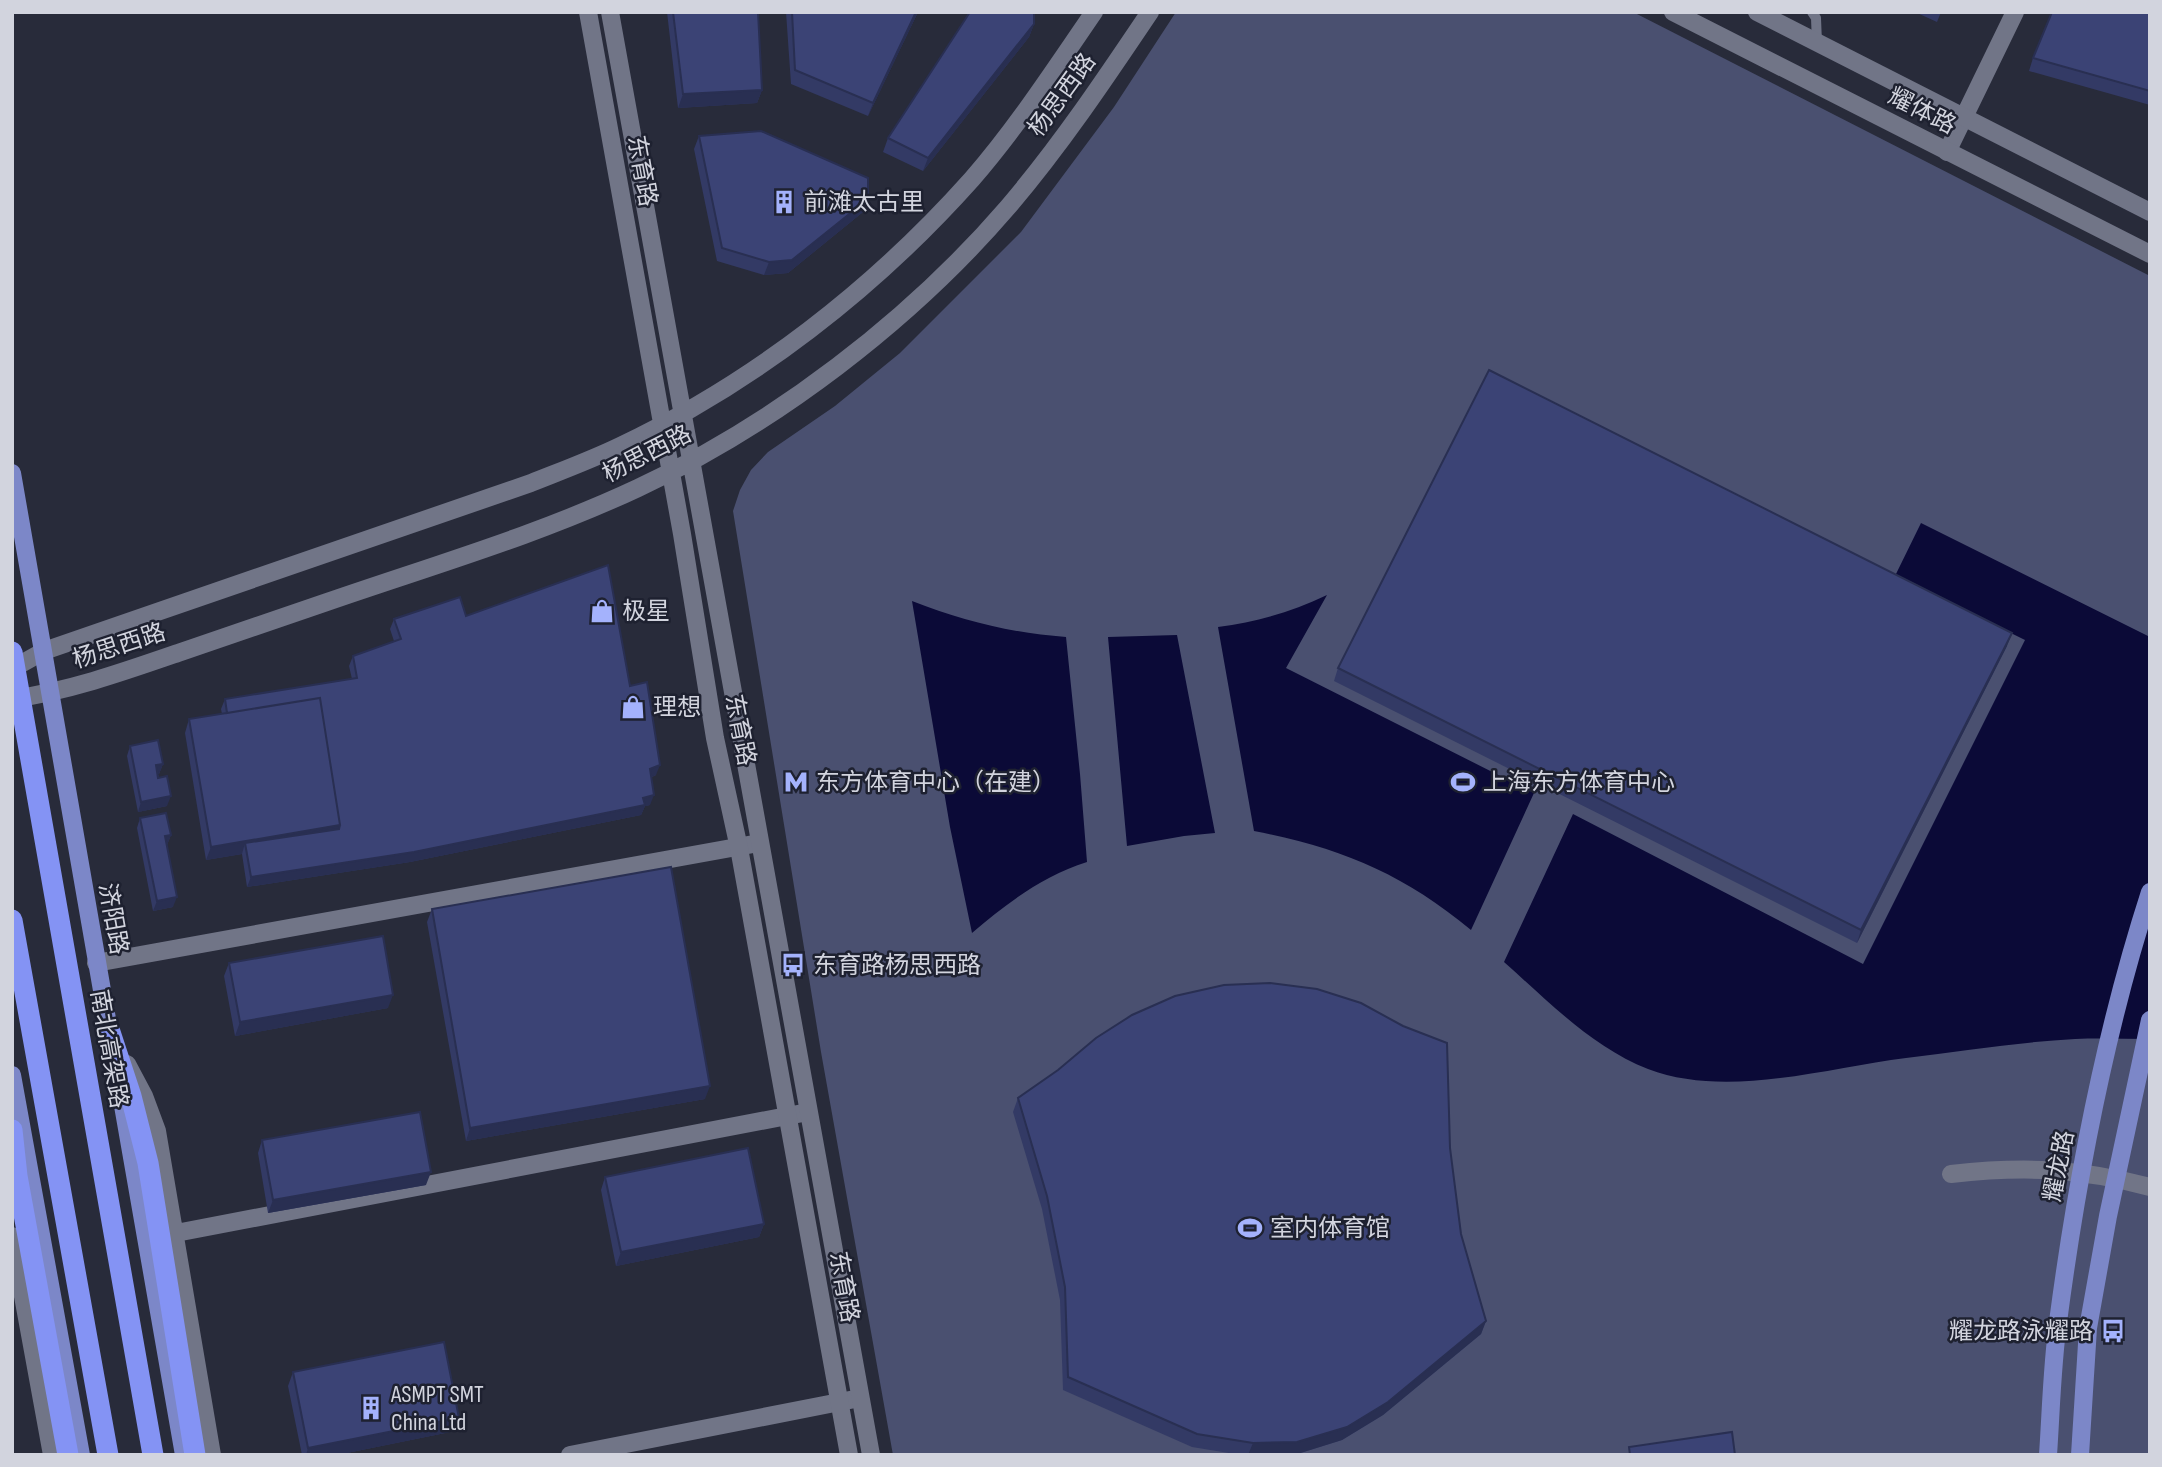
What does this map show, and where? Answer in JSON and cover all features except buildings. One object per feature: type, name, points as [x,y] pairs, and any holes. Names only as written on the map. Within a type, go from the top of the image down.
[{"type":"highway","name":"南北高架路","points":[[12,652],[153,1455]]},
{"type":"highway","points":[[12,920],[108,1455]]},
{"type":"highway","points":[[109,1028],[131,1096],[148,1163],[195,1455]]},
{"type":"highway","points":[[12,1130],[17,1176],[68,1455]]},
{"type":"main road","name":"济阳路","points":[[12,473],[184,1455]]},
{"type":"main road","name":"耀龙路","points":[[2048,1455],[2059,1312],[2074,1211],[2119,997],[2150,891]]},
{"type":"main road","points":[[2080,1455],[2088,1328],[2108,1216],[2150,1020]]},
{"type":"main road","points":[[12,1075],[81,1455]]},
{"type":"street","name":"东育路","points":[[588,12],[671,471],[715,738],[739,848],[849,1455]]},
{"type":"street","name":"东育路","points":[[610,12],[871,1455]]},
{"type":"street","name":"杨思西路","points":[[12,669],[44,651],[531,483],[620,446],[682,412],[789,345],[832,313],[900,253],[973,177],[1050,78],[1094,12]]},
{"type":"street","name":"杨思西路","points":[[12,699],[50,694],[145,664],[548,526],[691,461],[768,415],[816,383],[902,313],[961,258],[1008,207],[1048,156],[1150,12]]},
{"type":"street","name":"耀体路","points":[[1673,12],[2150,254]]},
{"type":"street","name":"耀体路","points":[[1757,12],[2150,212]]},
{"type":"street","points":[[1947,152],[2015,12]]},
{"type":"street","points":[[96,963],[759,843]]},
{"type":"street","points":[[109,1028],[145,1096],[157,1131],[212,1455]]},
{"type":"street","points":[[176,1233],[808,1112]]},
{"type":"street","points":[[1951,1174],[1999,1168],[2042,1169],[2100,1175],[2150,1187]]},
{"type":"street","points":[[12,1236],[52,1455]]},
{"type":"street","points":[[570,1455],[860,1398]]},
{"type":"lane","points":[[1812,12],[1816,18],[1817,43]]},
{"type":"shaded area","name":"上海东方体育中心","points":[[1176,12],[1633,12],[2150,276],[2150,1455],[893,1455],[821,1052],[733,511],[751,470],[768,452],[835,406],[900,353],[1021,232],[1114,107]]},
{"type":"shaded area","points":[[1921,523],[2150,637],[2150,1039],[2033,1042],[1743,1081],[1678,1078],[1628,1060],[1589,1036],[1504,962],[1573,814],[1863,964],[2025,640],[1895,576]]},
{"type":"shaded area","points":[[1327,595],[1286,668],[1534,793],[1471,930],[1420,893],[1369,866],[1315,846],[1254,831],[1218,627],[1274,615]]},
{"type":"shaded area","points":[[912,601],[988,625],[1066,637],[1087,862],[1055,875],[1026,892],[972,933],[950,827]]},
{"type":"shaded area","points":[[1177,635],[1215,833],[1127,846],[1108,637]]},
{"type":"place","name":"前滩太古里","points":[[784,202]]},
{"type":"place","name":"极星","points":[[602,611]]},
{"type":"place","name":"理想","points":[[633,707]]},
{"type":"place","name":"东方体育中心（在建）","points":[[796,782]]},
{"type":"place","name":"上海东方体育中心","points":[[1463,782]]},
{"type":"place","name":"东育路杨思西路","points":[[793,965]]},
{"type":"place","name":"室内体育馆","points":[[1250,1228]]},
{"type":"place","name":"耀龙路泳耀路","points":[[2113,1331]]},
{"type":"place","name":"ASMPT SMT China Ltd","points":[[371,1408]]}]
